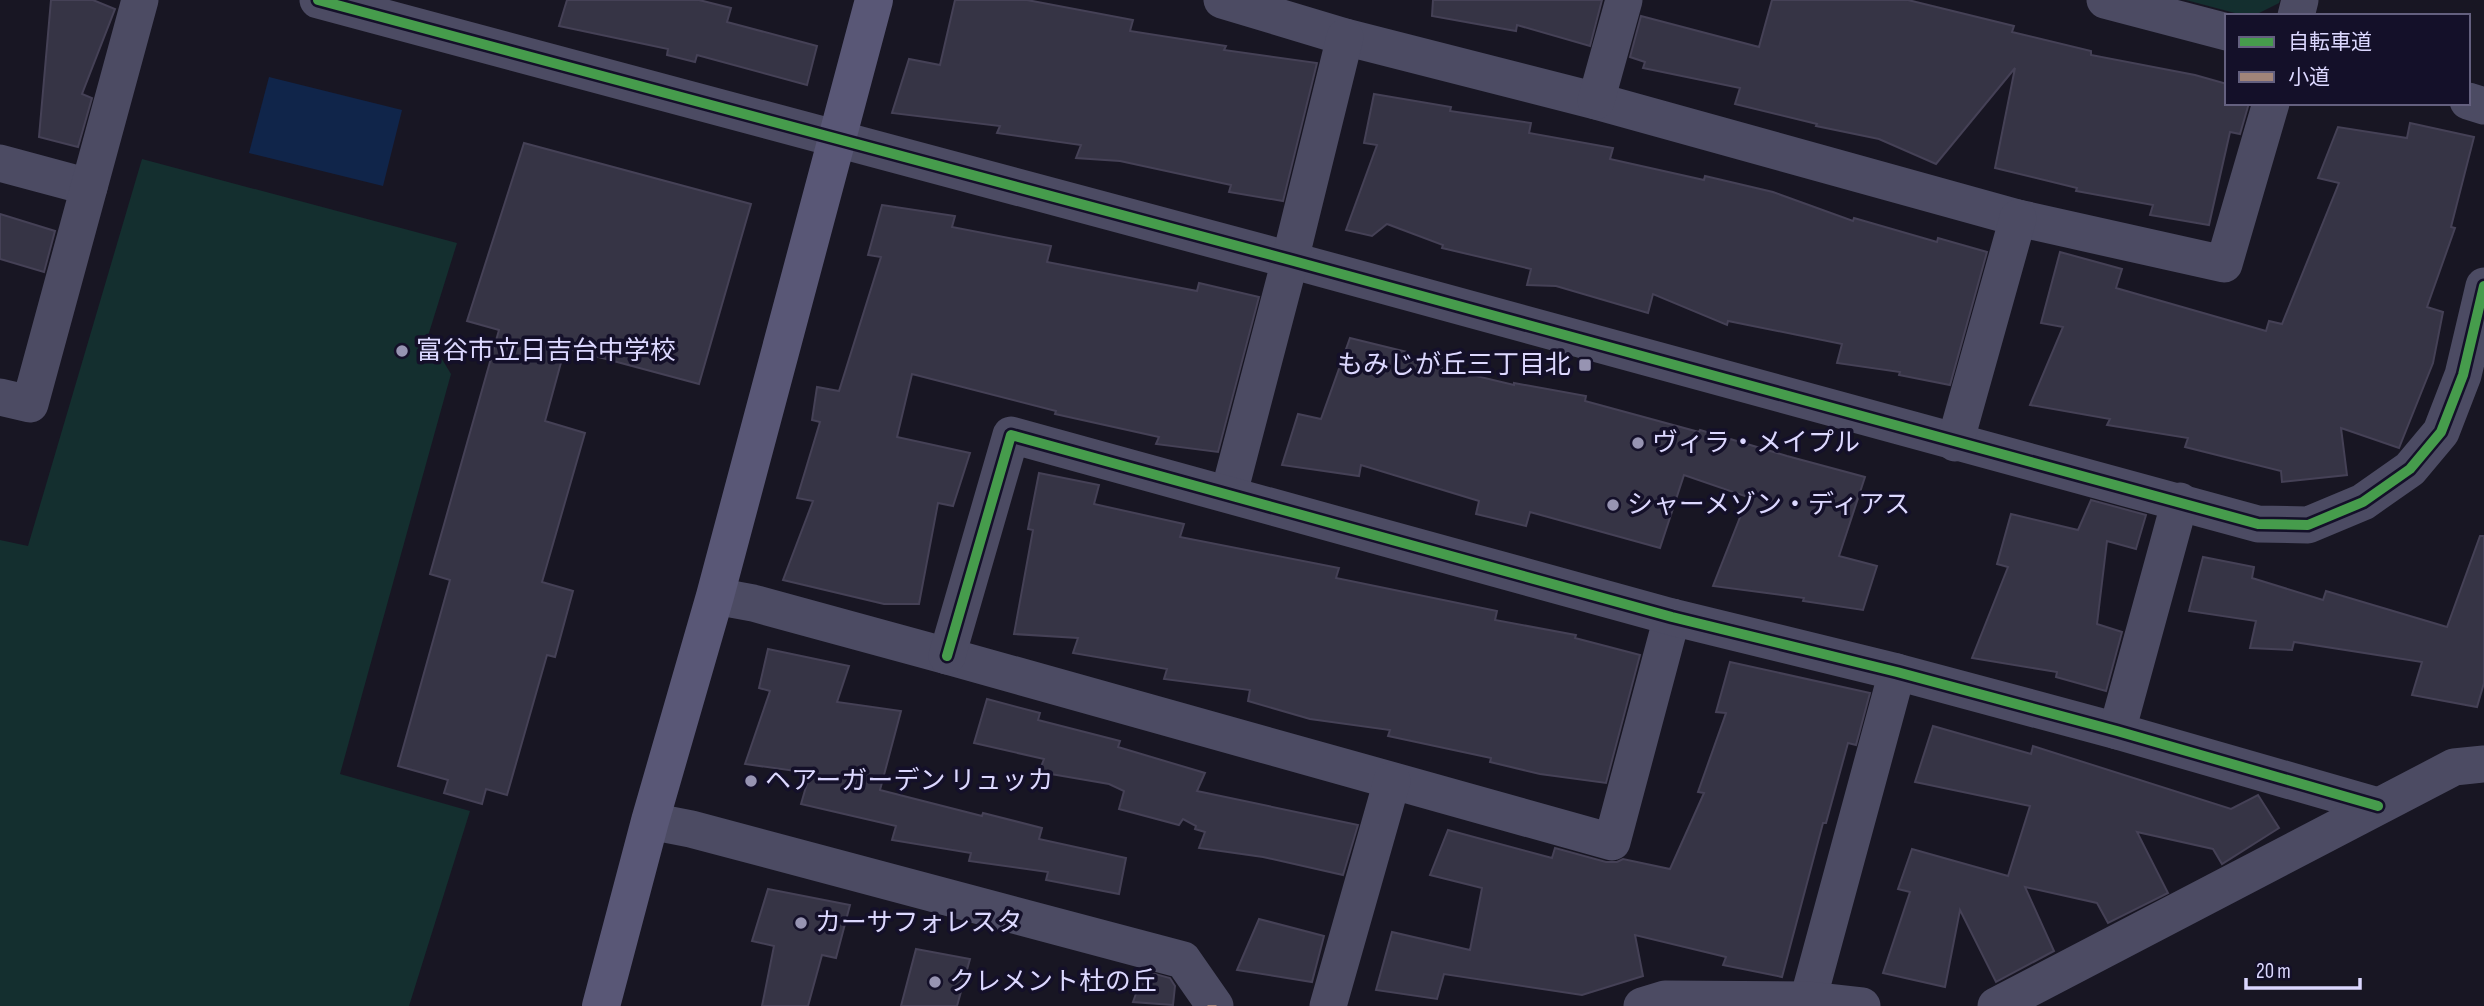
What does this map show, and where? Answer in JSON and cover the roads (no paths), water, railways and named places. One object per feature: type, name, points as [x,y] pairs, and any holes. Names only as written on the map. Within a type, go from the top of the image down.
[{"type":"street","points":[[0,397],[30,404],[140,0]]},
{"type":"street","points":[[318,0],[1290,260],[2258,524],[2308,525],[2363,502],[2410,469],[2441,432],[2463,375],[2484,286]]},
{"type":"street","points":[[601,1006],[650,821],[715,596],[874,0]]},
{"type":"street","points":[[1223,0],[1345,37],[1597,101],[2018,218],[2224,264],[2270,105]]},
{"type":"street","points":[[1597,101],[1624,0]]},
{"type":"street","points":[[2105,0],[2225,31]]},
{"type":"street","points":[[1229,493],[1345,37]]},
{"type":"street","points":[[0,163],[89,187]]},
{"type":"street","points":[[1955,443],[2018,218]]},
{"type":"street","points":[[947,656],[1011,435],[1672,617],[1897,672],[2117,731],[2378,806]]},
{"type":"street","points":[[2117,731],[2180,501]]},
{"type":"street","points":[[715,596],[752,603],[947,656],[1612,842],[1672,617]]},
{"type":"street","points":[[1808,1000],[1897,672]]},
{"type":"street","points":[[1996,1006],[2454,767],[2484,764]]},
{"type":"street","points":[[1328,1006],[1392,781]]},
{"type":"street","points":[[650,821],[691,829],[1183,960],[1215,1006]]},
{"type":"street","points":[[1642,1006],[1665,999],[1808,1000],[1862,1006]]},
{"type":"water","points":[[269,77],[402,110],[383,186],[249,153]]},
{"type":"place","name":"富谷市立日吉台中学校","points":[[402,351]]},
{"type":"place","name":"もみじが丘三丁目北","points":[[1585,365]]},
{"type":"place","name":"ヴィラ・メイプル","points":[[1638,443]]},
{"type":"place","name":"シャーメゾン・ディアス","points":[[1613,505]]},
{"type":"place","name":"ヘアーガーデン リュッカ","points":[[751,781]]},
{"type":"place","name":"カーサフォレスタ","points":[[801,923]]},
{"type":"place","name":"クレメント杜の丘","points":[[935,982]]}]
